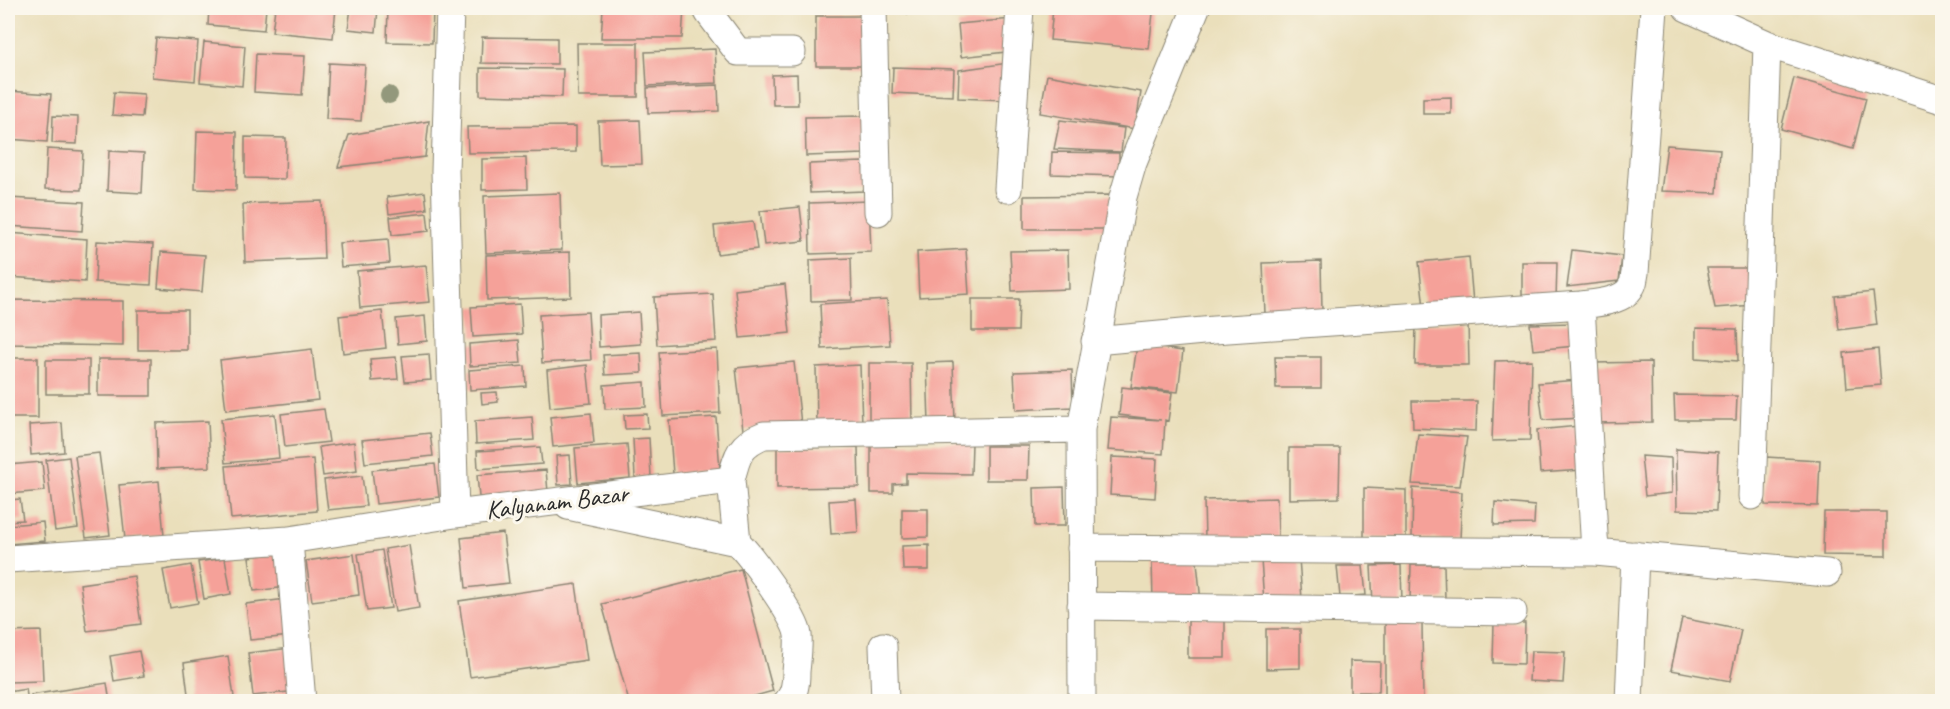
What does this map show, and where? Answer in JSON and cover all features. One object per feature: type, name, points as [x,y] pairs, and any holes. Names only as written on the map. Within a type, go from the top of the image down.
[{"type":"street","points":[[450,8],[446,171],[455,514]]},
{"type":"street","points":[[708,8],[708,12],[738,52],[792,52]]},
{"type":"street","points":[[873,8],[878,212]]},
{"type":"street","points":[[1008,189],[1020,8]]},
{"type":"street","points":[[1082,702],[1081,429],[1095,341],[1123,197],[1133,163],[1196,8]]},
{"type":"street","points":[[1095,341],[1581,305],[1623,295],[1632,287],[1635,273],[1654,8]]},
{"type":"street","points":[[1687,8],[1767,44],[1942,100]]},
{"type":"street","points":[[1752,496],[1767,44]]},
{"type":"street","points":[[1581,305],[1595,552]]},
{"type":"street","points":[[737,542],[731,480],[736,460],[748,441],[764,435],[1081,429]]},
{"type":"street","name":"Kalyanam Bazar","points":[[8,559],[289,540],[455,514],[731,480]]},
{"type":"street","points":[[548,502],[737,542],[749,555],[794,620],[798,634],[796,684],[792,697],[787,702]]},
{"type":"street","points":[[289,540],[302,702]]},
{"type":"street","points":[[1081,548],[1595,552],[1827,573]]},
{"type":"street","points":[[1629,702],[1635,555]]},
{"type":"street","points":[[1081,606],[1513,612]]},
{"type":"street","points":[[883,646],[885,702]]},
{"type":"building","points":[[209,8],[266,8],[264,30],[208,25]]},
{"type":"building","points":[[275,8],[336,8],[333,38],[272,32]]},
{"type":"building","points":[[351,8],[378,8],[376,32],[348,29]]},
{"type":"building","points":[[388,8],[433,8],[432,43],[387,42]]},
{"type":"building","points":[[603,8],[684,8],[682,38],[601,38]]},
{"type":"building","points":[[818,8],[866,8],[866,13],[818,11]]},
{"type":"building","points":[[909,8],[938,8],[938,14],[908,14]]},
{"type":"building","points":[[1053,8],[1115,8],[1153,13],[1149,49],[1050,40]]},
{"type":"building","points":[[816,16],[864,16],[864,66],[816,66]]},
{"type":"building","points":[[1012,19],[1015,51],[961,57],[958,24]]},
{"type":"building","points":[[482,37],[557,38],[557,64],[481,63]]},
{"type":"building","points":[[156,38],[198,41],[195,81],[152,77]]},
{"type":"building","points":[[204,42],[245,46],[242,86],[200,82]]},
{"type":"building","points":[[577,43],[638,43],[638,97],[578,97]]},
{"type":"building","points":[[715,49],[717,83],[647,86],[645,52]]},
{"type":"building","points":[[256,54],[305,56],[302,95],[254,92]]},
{"type":"building","points":[[329,63],[365,65],[361,121],[326,119]]},
{"type":"building","points":[[1008,63],[1006,100],[958,98],[959,70]]},
{"type":"building","points":[[893,67],[954,69],[953,96],[892,93]]},
{"type":"building","points":[[480,68],[563,69],[562,97],[480,95]]},
{"type":"building","points":[[797,74],[798,105],[773,105],[772,75]]},
{"type":"building","points":[[1047,75],[1141,92],[1135,129],[1040,113]]},
{"type":"building","points":[[1794,78],[1866,98],[1853,149],[1781,129]]},
{"type":"building","points":[[718,85],[719,111],[648,113],[647,88]]},
{"type":"building","points":[[8,91],[51,94],[47,142],[8,139]]},
{"type":"building","points":[[114,92],[144,94],[142,117],[112,115]]},
{"type":"building","points":[[1451,97],[1451,114],[1423,114],[1423,98]]},
{"type":"building","points":[[53,116],[78,117],[77,144],[52,143]]},
{"type":"building","points":[[864,116],[865,154],[806,156],[805,117]]},
{"type":"building","points":[[640,120],[642,164],[600,165],[598,121]]},
{"type":"building","points":[[1060,120],[1124,128],[1121,152],[1054,149]]},
{"type":"building","points":[[429,121],[425,157],[338,167],[349,135]]},
{"type":"building","points":[[576,126],[576,152],[468,153],[467,127]]},
{"type":"building","points":[[197,131],[237,132],[236,190],[195,189]]},
{"type":"building","points":[[245,137],[286,138],[285,179],[245,178]]},
{"type":"building","points":[[1667,145],[1720,149],[1717,193],[1661,191]]},
{"type":"building","points":[[47,149],[83,151],[81,190],[45,189]]},
{"type":"building","points":[[109,151],[144,153],[142,193],[107,191]]},
{"type":"building","points":[[1052,152],[1119,153],[1119,176],[1051,174]]},
{"type":"building","points":[[526,158],[527,189],[482,190],[482,159]]},
{"type":"building","points":[[863,162],[865,191],[810,193],[809,164]]},
{"type":"building","points":[[425,192],[427,209],[389,214],[387,197]]},
{"type":"building","points":[[560,193],[562,250],[486,253],[484,196]]},
{"type":"building","points":[[1111,195],[1111,229],[1024,229],[1024,196]]},
{"type":"building","points":[[8,198],[84,202],[82,231],[8,226]]},
{"type":"building","points":[[322,201],[324,259],[245,262],[243,204]]},
{"type":"building","points":[[869,201],[871,252],[810,254],[809,203]]},
{"type":"building","points":[[800,207],[804,241],[764,245],[760,211]]},
{"type":"building","points":[[427,213],[429,231],[392,235],[390,217]]},
{"type":"building","points":[[753,222],[757,249],[717,254],[714,226]]},
{"type":"building","points":[[8,233],[87,239],[85,282],[8,277]]},
{"type":"building","points":[[388,239],[390,263],[341,267],[339,243]]},
{"type":"building","points":[[97,241],[153,244],[151,285],[95,282]]},
{"type":"building","points":[[966,249],[969,294],[919,297],[917,252]]},
{"type":"building","points":[[1068,250],[1069,289],[1012,291],[1010,251]]},
{"type":"building","points":[[1572,250],[1622,256],[1619,281],[1567,287]]},
{"type":"building","points":[[161,252],[205,255],[202,292],[158,288]]},
{"type":"building","points":[[570,252],[571,297],[487,300],[486,255]]},
{"type":"building","points":[[1469,257],[1473,303],[1424,308],[1419,262]]},
{"type":"building","points":[[851,258],[852,300],[811,301],[810,260]]},
{"type":"building","points":[[1321,261],[1322,312],[1265,314],[1263,263]]},
{"type":"building","points":[[1522,262],[1557,262],[1556,301],[1522,301]]},
{"type":"building","points":[[426,265],[430,302],[360,308],[357,271]]},
{"type":"building","points":[[1707,268],[1755,268],[1753,305],[1715,308]]},
{"type":"building","points":[[785,284],[790,333],[740,338],[735,290]]},
{"type":"building","points":[[1873,292],[1877,325],[1839,330],[1835,296]]},
{"type":"building","points":[[713,294],[716,341],[657,345],[654,297]]},
{"type":"building","points":[[972,299],[1019,299],[1018,331],[972,331]]},
{"type":"building","points":[[8,300],[123,301],[123,346],[8,344]]},
{"type":"building","points":[[887,300],[890,345],[822,349],[820,304]]},
{"type":"building","points":[[520,304],[522,334],[473,337],[471,307]]},
{"type":"building","points":[[138,310],[187,310],[187,350],[138,350]]},
{"type":"building","points":[[382,311],[386,348],[343,353],[339,316]]},
{"type":"building","points":[[588,312],[591,360],[542,363],[539,315]]},
{"type":"building","points":[[639,312],[641,344],[599,347],[598,315]]},
{"type":"building","points":[[425,316],[427,341],[398,344],[396,319]]},
{"type":"building","points":[[1468,322],[1469,365],[1415,365],[1416,324]]},
{"type":"building","points":[[1575,323],[1576,346],[1533,350],[1530,324]]},
{"type":"building","points":[[1696,328],[1737,329],[1738,361],[1696,358]]},
{"type":"building","points":[[519,340],[521,363],[470,366],[469,344]]},
{"type":"building","points":[[1137,345],[1183,351],[1178,392],[1131,387]]},
{"type":"building","points":[[312,349],[318,400],[226,410],[220,360]]},
{"type":"building","points":[[717,349],[720,413],[663,416],[659,352]]},
{"type":"building","points":[[1878,349],[1881,385],[1847,388],[1844,353]]},
{"type":"building","points":[[641,353],[642,373],[605,375],[603,355]]},
{"type":"building","points":[[429,354],[431,380],[405,382],[402,356]]},
{"type":"building","points":[[396,357],[398,379],[372,381],[370,359]]},
{"type":"building","points":[[1275,357],[1321,357],[1321,388],[1276,388]]},
{"type":"building","points":[[8,358],[38,358],[38,418],[8,418]]},
{"type":"building","points":[[98,359],[151,359],[151,396],[98,396]]},
{"type":"building","points":[[46,360],[89,360],[89,394],[46,394]]},
{"type":"building","points":[[1532,360],[1530,440],[1492,441],[1495,361]]},
{"type":"building","points":[[794,362],[801,424],[743,430],[736,368]]},
{"type":"building","points":[[953,362],[955,423],[929,424],[927,363]]},
{"type":"building","points":[[1651,362],[1652,422],[1594,423],[1592,363]]},
{"type":"building","points":[[869,363],[911,363],[912,424],[869,424]]},
{"type":"building","points":[[587,365],[591,403],[550,407],[547,370]]},
{"type":"building","points":[[860,365],[862,425],[817,426],[816,367]]},
{"type":"building","points":[[525,366],[526,386],[470,390],[469,370]]},
{"type":"building","points":[[1072,370],[1073,407],[1016,410],[1014,372]]},
{"type":"building","points":[[1580,380],[1583,418],[1543,420],[1538,383]]},
{"type":"building","points":[[645,382],[646,407],[605,409],[604,385]]},
{"type":"building","points":[[1122,387],[1172,393],[1168,421],[1165,420],[1163,454],[1108,450],[1111,417],[1161,420],[1119,415]]},
{"type":"building","points":[[497,392],[498,402],[482,404],[481,393]]},
{"type":"building","points":[[1674,395],[1737,396],[1736,420],[1675,420]]},
{"type":"building","points":[[1412,401],[1477,401],[1476,431],[1413,428]]},
{"type":"building","points":[[324,409],[329,442],[285,447],[281,414]]},
{"type":"building","points":[[591,413],[594,443],[553,447],[550,417]]},
{"type":"building","points":[[275,414],[279,458],[225,463],[221,419]]},
{"type":"building","points":[[647,414],[648,428],[625,429],[624,415]]},
{"type":"building","points":[[532,417],[534,440],[476,444],[475,421]]},
{"type":"building","points":[[716,417],[720,470],[673,474],[669,420]]},
{"type":"building","points":[[208,421],[210,467],[157,469],[156,423]]},
{"type":"building","points":[[62,423],[64,452],[31,455],[29,425]]},
{"type":"building","points":[[1579,426],[1582,470],[1540,473],[1537,430]]},
{"type":"building","points":[[430,433],[433,456],[365,463],[362,440]]},
{"type":"building","points":[[1418,434],[1467,437],[1460,486],[1412,484]]},
{"type":"building","points":[[649,438],[651,477],[635,478],[633,439]]},
{"type":"building","points":[[354,442],[357,471],[323,476],[319,447]]},
{"type":"building","points":[[871,443],[972,443],[971,474],[906,473],[906,483],[893,484],[893,493],[871,493]]},
{"type":"building","points":[[627,444],[630,478],[578,483],[575,448]]},
{"type":"building","points":[[986,446],[1029,446],[1028,480],[986,480]]},
{"type":"building","points":[[540,447],[542,464],[478,469],[477,451]]},
{"type":"building","points":[[858,447],[859,487],[777,488],[777,448]]},
{"type":"building","points":[[1289,448],[1340,448],[1339,498],[1289,499]]},
{"type":"building","points":[[1676,449],[1718,452],[1716,511],[1677,510]]},
{"type":"building","points":[[99,453],[110,535],[86,538],[75,456]]},
{"type":"building","points":[[570,455],[572,484],[558,485],[556,456]]},
{"type":"building","points":[[1641,456],[1671,458],[1672,493],[1645,496]]},
{"type":"building","points":[[69,457],[78,528],[55,531],[46,460]]},
{"type":"building","points":[[1112,457],[1157,459],[1155,498],[1110,495]]},
{"type":"building","points":[[1766,457],[1820,460],[1818,506],[1765,505]]},
{"type":"building","points":[[313,459],[317,511],[231,519],[226,466]]},
{"type":"building","points":[[42,462],[45,491],[8,494],[8,465]]},
{"type":"building","points":[[435,464],[439,497],[376,504],[372,470]]},
{"type":"building","points":[[546,470],[548,492],[479,497],[477,475]]},
{"type":"building","points":[[362,476],[366,506],[328,510],[324,480]]},
{"type":"building","points":[[159,481],[164,536],[125,539],[119,485]]},
{"type":"building","points":[[1064,487],[1065,526],[1035,526],[1034,488]]},
{"type":"building","points":[[1364,488],[1406,490],[1406,537],[1364,537]]},
{"type":"building","points":[[1413,488],[1462,492],[1460,540],[1412,538]]},
{"type":"building","points":[[1277,498],[1278,537],[1205,539],[1204,500]]},
{"type":"building","points":[[20,499],[23,520],[8,521],[8,500]]},
{"type":"building","points":[[856,499],[858,532],[831,534],[829,501]]},
{"type":"building","points":[[1495,502],[1535,506],[1534,524],[1494,525]]},
{"type":"building","points":[[902,509],[928,509],[928,537],[902,538]]},
{"type":"building","points":[[1824,512],[1886,512],[1886,556],[1823,555]]},
{"type":"building","points":[[43,522],[45,541],[8,544],[8,525]]},
{"type":"building","points":[[503,533],[509,583],[466,588],[461,538]]},
{"type":"building","points":[[409,545],[419,608],[395,612],[385,549]]},
{"type":"building","points":[[929,545],[929,570],[903,570],[902,546]]},
{"type":"building","points":[[382,550],[391,608],[367,611],[358,554]]},
{"type":"building","points":[[283,553],[287,587],[254,591],[249,557]]},
{"type":"building","points":[[354,554],[359,595],[312,601],[306,561]]},
{"type":"building","points":[[225,558],[231,594],[204,599],[198,562]]},
{"type":"building","points":[[1299,558],[1302,599],[1264,602],[1261,560]]},
{"type":"building","points":[[1152,560],[1197,562],[1201,602],[1153,602]]},
{"type":"building","points":[[191,565],[198,603],[170,608],[163,570]]},
{"type":"building","points":[[1401,565],[1402,603],[1373,603],[1371,566]]},
{"type":"building","points":[[1411,565],[1444,565],[1445,599],[1410,600]]},
{"type":"building","points":[[1337,566],[1363,566],[1366,595],[1340,597]]},
{"type":"building","points":[[741,569],[773,691],[734,702],[629,702],[602,604]]},
{"type":"building","points":[[134,576],[141,624],[87,631],[80,584]]},
{"type":"building","points":[[576,584],[587,660],[470,677],[459,601]]},
{"type":"building","points":[[286,599],[291,636],[250,640],[246,604]]},
{"type":"building","points":[[1188,618],[1225,618],[1225,658],[1188,658]]},
{"type":"building","points":[[1682,618],[1741,630],[1730,681],[1671,670]]},
{"type":"building","points":[[1385,622],[1422,622],[1423,702],[1385,702]]},
{"type":"building","points":[[1494,622],[1525,623],[1524,664],[1493,663]]},
{"type":"building","points":[[1266,629],[1300,629],[1300,668],[1266,669]]},
{"type":"building","points":[[41,631],[43,681],[8,682],[8,632]]},
{"type":"building","points":[[291,648],[296,691],[253,696],[248,653]]},
{"type":"building","points":[[139,651],[144,676],[114,681],[110,656]]},
{"type":"building","points":[[1531,651],[1565,652],[1563,683],[1529,681]]},
{"type":"building","points":[[228,656],[234,697],[189,702],[184,663]]},
{"type":"building","points":[[1350,661],[1380,662],[1379,692],[1350,692]]},
{"type":"building","points":[[107,683],[110,702],[32,702],[31,695]]},
{"type":"building","points":[[26,689],[28,702],[8,702],[8,692]]}]
